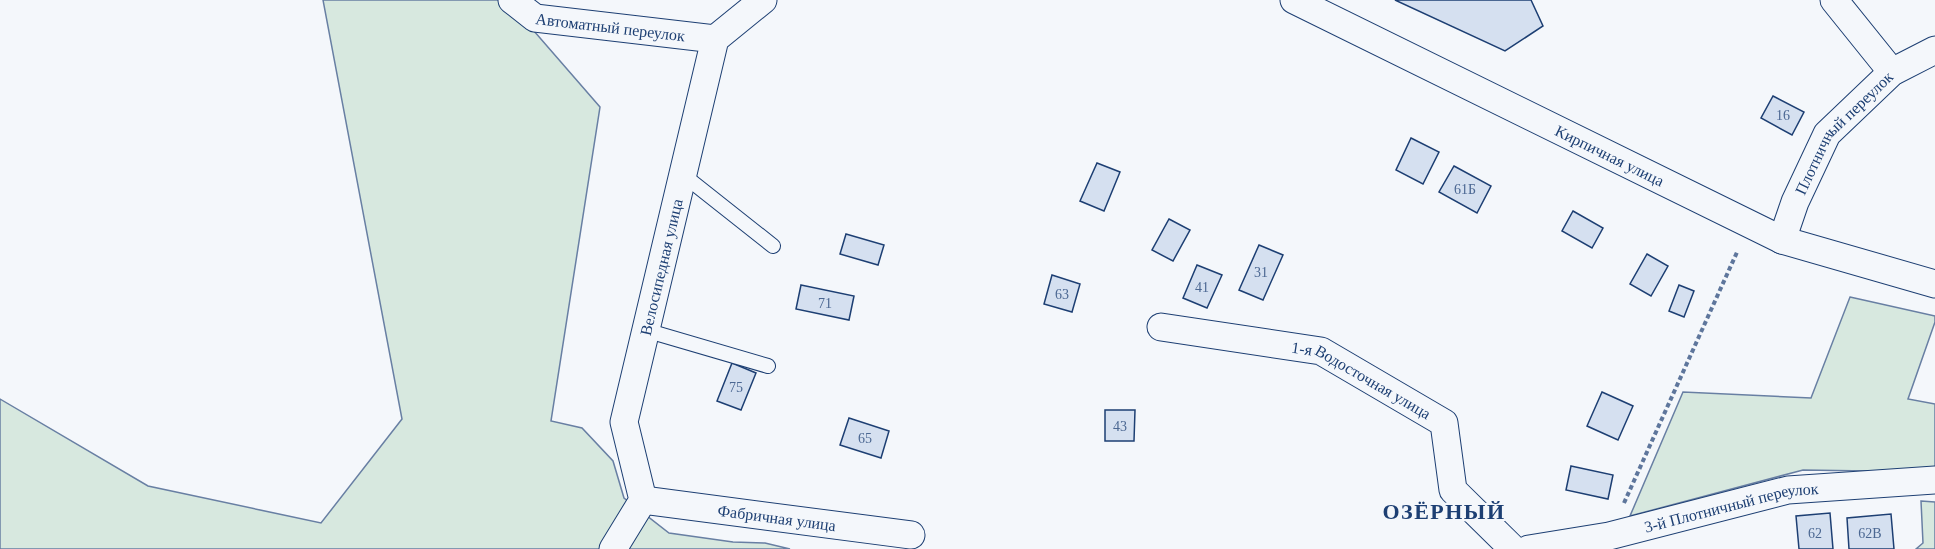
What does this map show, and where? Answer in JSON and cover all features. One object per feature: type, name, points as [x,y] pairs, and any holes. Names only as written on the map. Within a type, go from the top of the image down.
[{"type":"street","name":"Автоматный переулок","points":[[512,0],[536,18],[714,39]]},
{"type":"street","points":[[714,39],[763,0]]},
{"type":"street","name":"Кирпичная улица","points":[[1294,0],[1782,240],[1935,284]]},
{"type":"street","points":[[1833,0],[1892,72]]},
{"type":"street","name":"Велосипедная улица","points":[[643,500],[624,422],[714,39]]},
{"type":"street","name":"Плотничный переулок","points":[[1782,240],[1795,202],[1827,134],[1892,72],[1935,50]]},
{"type":"street","name":"1-я Водосточная улица","points":[[1161,327],[1322,351],[1444,423],[1453,490],[1513,549]]},
{"type":"street","name":"3-й Плотничный переулок","points":[[1529,549],[1609,536],[1788,490],[1935,480]]},
{"type":"street","points":[[613,549],[643,500]]},
{"type":"street","name":"Фабричная улица","points":[[643,500],[911,535]]},
{"type":"lane","points":[[682,174],[773,246]]},
{"type":"lane","points":[[645,330],[768,366]]},
{"type":"path","points":[[1609,536],[1749,224]]},
{"type":"shaded area","points":[[323,0],[507,0],[600,107],[551,421],[582,428],[613,461],[624,498],[669,533],[733,542],[765,543],[790,549],[0,549],[0,399],[148,486],[321,523],[402,419]]},
{"type":"shaded area","points":[[1850,297],[1935,316],[1935,322],[1908,399],[1935,404],[1935,472],[1803,470],[1630,516],[1683,392],[1811,398]]},
{"type":"shaded area","points":[[1921,501],[1935,502],[1935,549],[1916,549],[1923,543]]},
{"type":"building","points":[[1395,0],[1531,0],[1543,26],[1505,51]]},
{"type":"building","points":[[1773,96],[1804,112],[1792,135],[1761,118]]},
{"type":"building","points":[[1411,138],[1439,152],[1423,184],[1396,170]]},
{"type":"building","points":[[1097,163],[1120,172],[1104,211],[1080,201]]},
{"type":"building","points":[[1454,166],[1491,186],[1477,213],[1439,192]]},
{"type":"building","points":[[1573,211],[1603,228],[1592,248],[1562,231]]},
{"type":"building","points":[[1169,219],[1190,230],[1173,261],[1152,250]]},
{"type":"building","points":[[846,234],[884,245],[878,265],[840,254]]},
{"type":"building","points":[[1259,245],[1283,255],[1263,300],[1239,290]]},
{"type":"building","points":[[1647,254],[1668,266],[1651,296],[1630,284]]},
{"type":"building","points":[[1197,265],[1222,275],[1207,308],[1183,298]]},
{"type":"building","points":[[1052,275],[1080,284],[1072,312],[1044,304]]},
{"type":"building","points":[[801,285],[854,296],[849,320],[796,309]]},
{"type":"building","points":[[1679,285],[1694,291],[1684,317],[1669,311]]},
{"type":"building","points":[[732,363],[756,373],[741,410],[717,401]]},
{"type":"building","points":[[1602,392],[1633,406],[1618,440],[1587,426]]},
{"type":"building","points":[[1105,410],[1135,410],[1134,441],[1105,441]]},
{"type":"building","points":[[849,418],[889,431],[881,458],[840,445]]},
{"type":"building","points":[[1571,466],[1613,475],[1608,499],[1566,490]]},
{"type":"building","points":[[1830,513],[1833,549],[1799,549],[1796,516]]},
{"type":"building","points":[[1891,514],[1894,549],[1849,549],[1847,518]]},
{"type":"district","name":"ОЗЁРНЫЙ","points":[[1444,511]]}]
